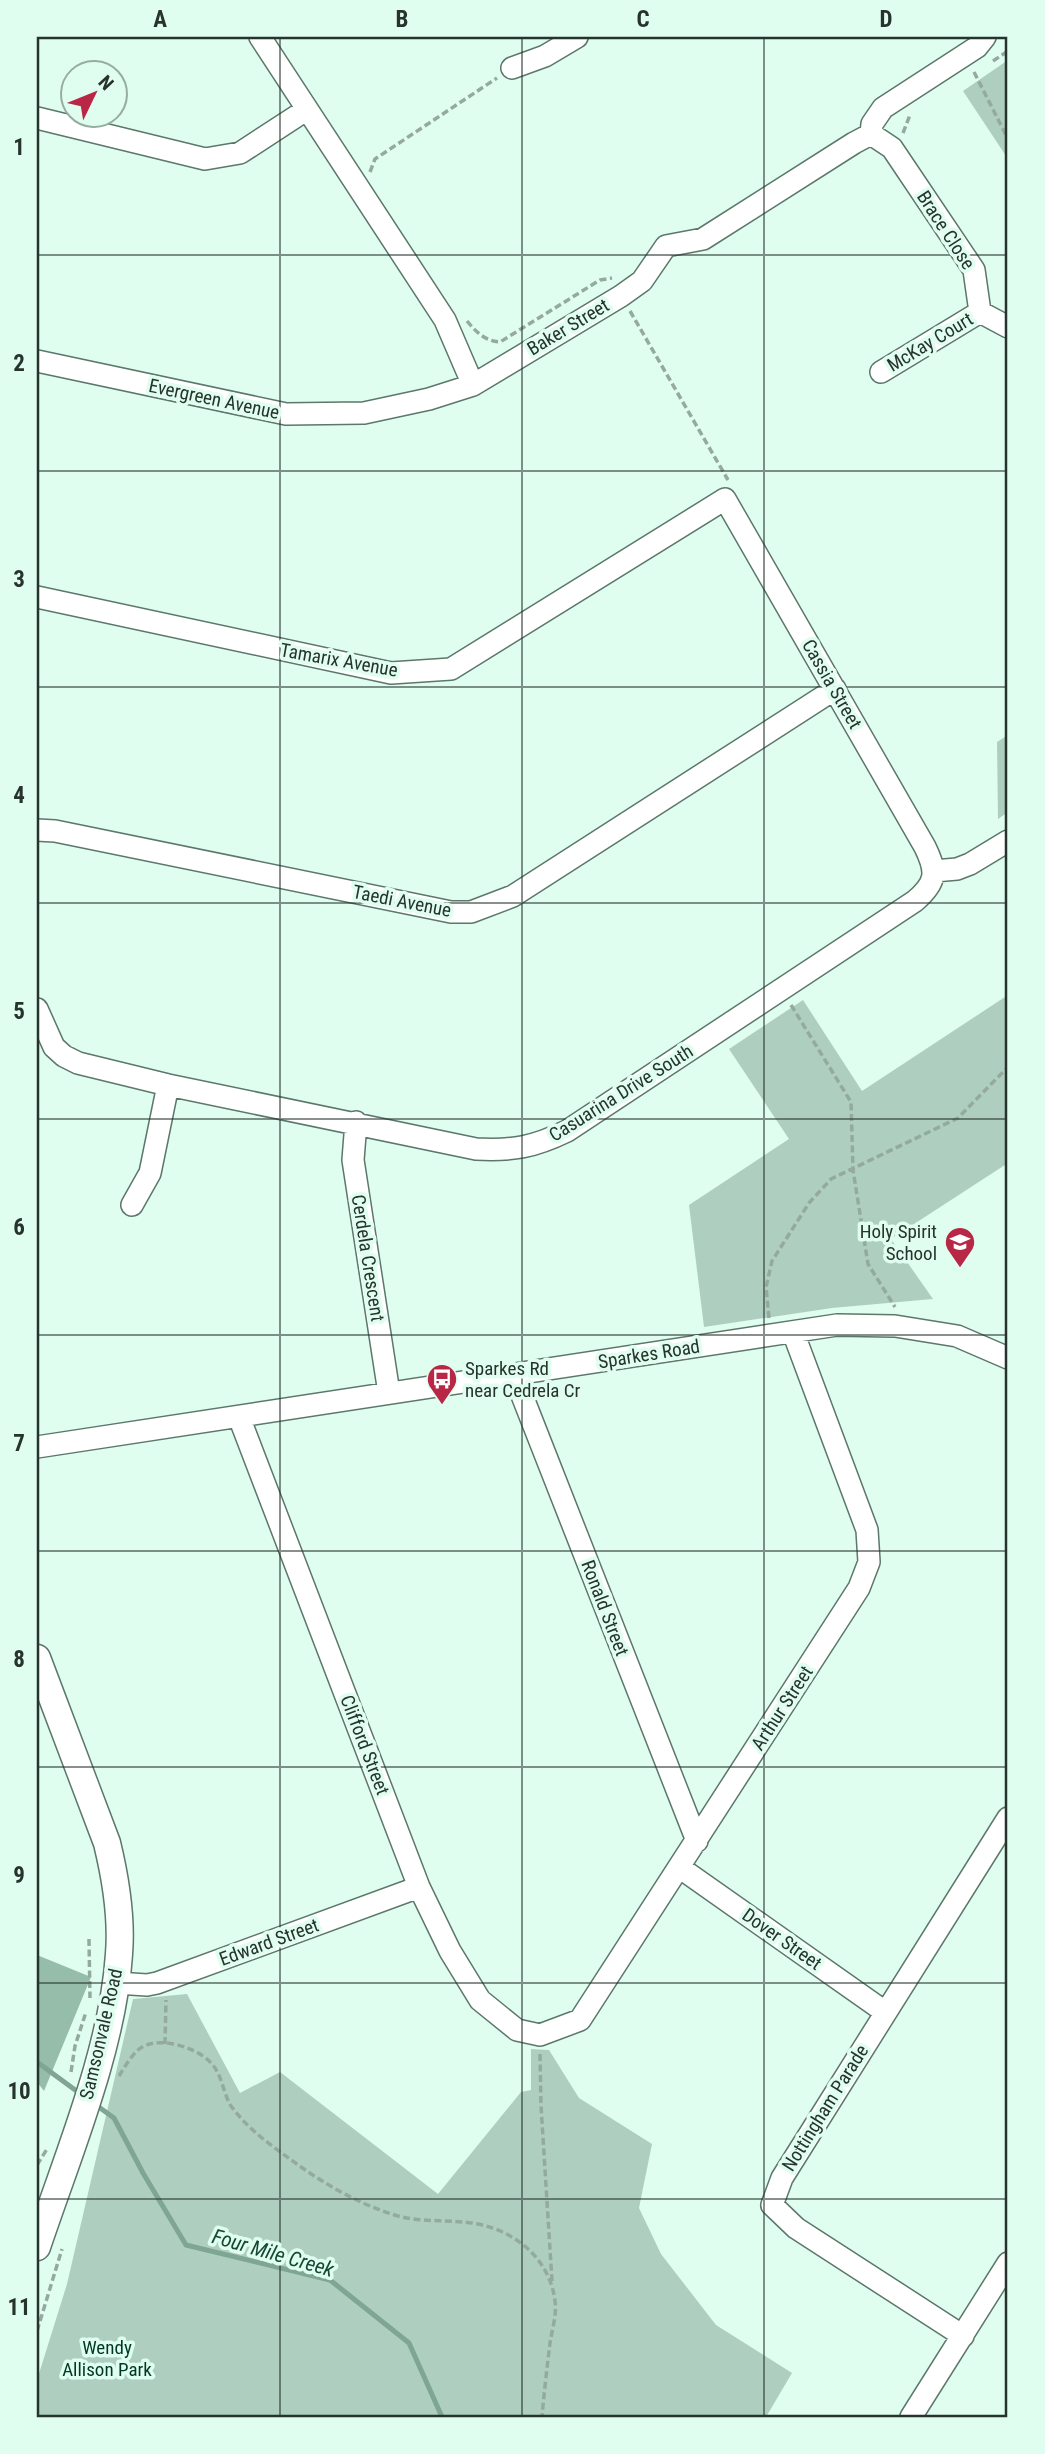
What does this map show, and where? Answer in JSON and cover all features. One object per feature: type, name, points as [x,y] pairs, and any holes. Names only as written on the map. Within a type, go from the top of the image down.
[{"type":"main road","name":"Samsonvale Road","points":[[37,1658],[95,1811],[114,1870],[120,1926],[109,2069],[71,2146],[37,2247]]},
{"type":"street","points":[[260,37],[306,110],[361,178],[445,320],[473,385]]},
{"type":"street","points":[[512,68],[545,56],[577,37]]},
{"type":"street","points":[[872,134],[872,124],[883,108],[977,47],[985,37]]},
{"type":"street","points":[[37,118],[205,159],[240,153],[306,110]]},
{"type":"street","name":"Brace Close","points":[[872,134],[892,148],[974,270],[979,312]]},
{"type":"street","name":"Baker Street","points":[[473,385],[642,281],[666,246],[704,240],[872,134]]},
{"type":"street","points":[[979,312],[1008,327]]},
{"type":"street","name":"McKay Court","points":[[881,372],[979,312]]},
{"type":"street","name":"Evergreen Avenue","points":[[37,361],[286,414],[364,413],[429,399],[473,385]]},
{"type":"street","name":"Tamarix Avenue","points":[[37,597],[391,673],[451,669],[725,499]]},
{"type":"street","name":"Cassia Street","points":[[725,499],[925,847],[934,871]]},
{"type":"street","name":"Taedi Avenue","points":[[37,830],[55,831],[451,912],[471,912],[513,896],[835,689]]},
{"type":"street","points":[[934,871],[957,869],[970,864],[1008,841]]},
{"type":"street","name":"Casuarina Drive South","points":[[37,1009],[54,1047],[78,1063],[168,1085],[476,1149],[504,1150],[545,1142],[567,1130],[915,901],[932,883],[934,871]]},
{"type":"street","points":[[132,1205],[150,1173],[168,1085]]},
{"type":"street","name":"Cerdela Crescent","points":[[356,1122],[353,1160],[389,1393]]},
{"type":"street","name":"Sparkes Road","points":[[37,1447],[837,1325],[895,1326],[957,1336],[1008,1358]]},
{"type":"street","name":"Arthur Street","points":[[540,2035],[580,2020],[859,1588],[869,1562],[867,1530],[793,1332]]},
{"type":"street","name":"Ronald Street","points":[[514,1375],[697,1841]]},
{"type":"street","name":"Clifford Street","points":[[239,1417],[419,1887],[450,1951],[481,2000],[517,2030],[540,2035]]},
{"type":"street","name":"Nottingham Parade","points":[[963,2336],[796,2228],[772,2205],[782,2178],[1008,1818]]},
{"type":"street","name":"Dover Street","points":[[679,1867],[885,2012]]},
{"type":"street","name":"Edward Street","points":[[116,1983],[157,1983],[419,1887]]},
{"type":"street","points":[[911,2417],[1008,2263]]},
{"type":"path","points":[[985,65],[1008,51]]},
{"type":"path","points":[[361,178],[374,159],[512,68]]},
{"type":"path","points":[[974,72],[1008,139]]},
{"type":"path","points":[[892,148],[901,141],[908,116],[919,109]]},
{"type":"path","points":[[361,178],[362,162]]},
{"type":"path","points":[[461,311],[479,334],[491,341],[500,342],[600,280],[617,276],[621,296],[728,479],[725,499]]},
{"type":"path","points":[[781,989],[848,1095],[852,1111],[853,1170],[868,1264],[895,1304],[895,1326]]},
{"type":"path","points":[[770,1335],[766,1287],[772,1261],[809,1203],[831,1179],[958,1118],[1008,1067]]},
{"type":"path","points":[[73,2056],[89,2001],[89,1938]]},
{"type":"path","points":[[164,2044],[166,1993]]},
{"type":"path","points":[[540,2035],[541,2106],[552,2283],[556,2305],[542,2417]]},
{"type":"path","points":[[109,2069],[151,2043],[198,2052],[213,2064],[230,2104],[254,2132],[302,2167],[370,2207],[400,2217],[430,2222],[479,2224],[514,2237],[536,2256],[552,2283]]},
{"type":"green space","points":[[1008,60],[1008,159],[963,91]]},
{"type":"green space","points":[[1008,735],[1008,812],[998,819],[997,742]]},
{"type":"green space","points":[[1008,995],[1008,1163],[891,1239],[933,1299],[832,1308],[704,1327],[689,1205],[789,1139],[729,1049],[803,1000],[862,1091]]},
{"type":"green space","points":[[37,1955],[91,1977],[44,2091],[37,2082]]},
{"type":"green space","name":"Wendy Allison Park","points":[[187,1994],[240,2093],[280,2072],[438,2194],[521,2092],[531,2090],[531,2049],[549,2050],[579,2098],[652,2144],[639,2208],[661,2254],[716,2325],[792,2373],[766,2417],[37,2417],[37,2380],[67,2284],[133,1999]]},
{"type":"waterway","name":"Four Mile Creek","points":[[37,2062],[82,2095]]},
{"type":"waterway","name":"Four Mile Creek","points":[[96,2105],[114,2118],[186,2245],[330,2280],[409,2343],[442,2417]]},
{"type":"place","name":"Holy Spirit School","points":[[960,1269]]},
{"type":"place","name":"Sparkes Rd near Cedrela Cr","points":[[442,1406]]}]
